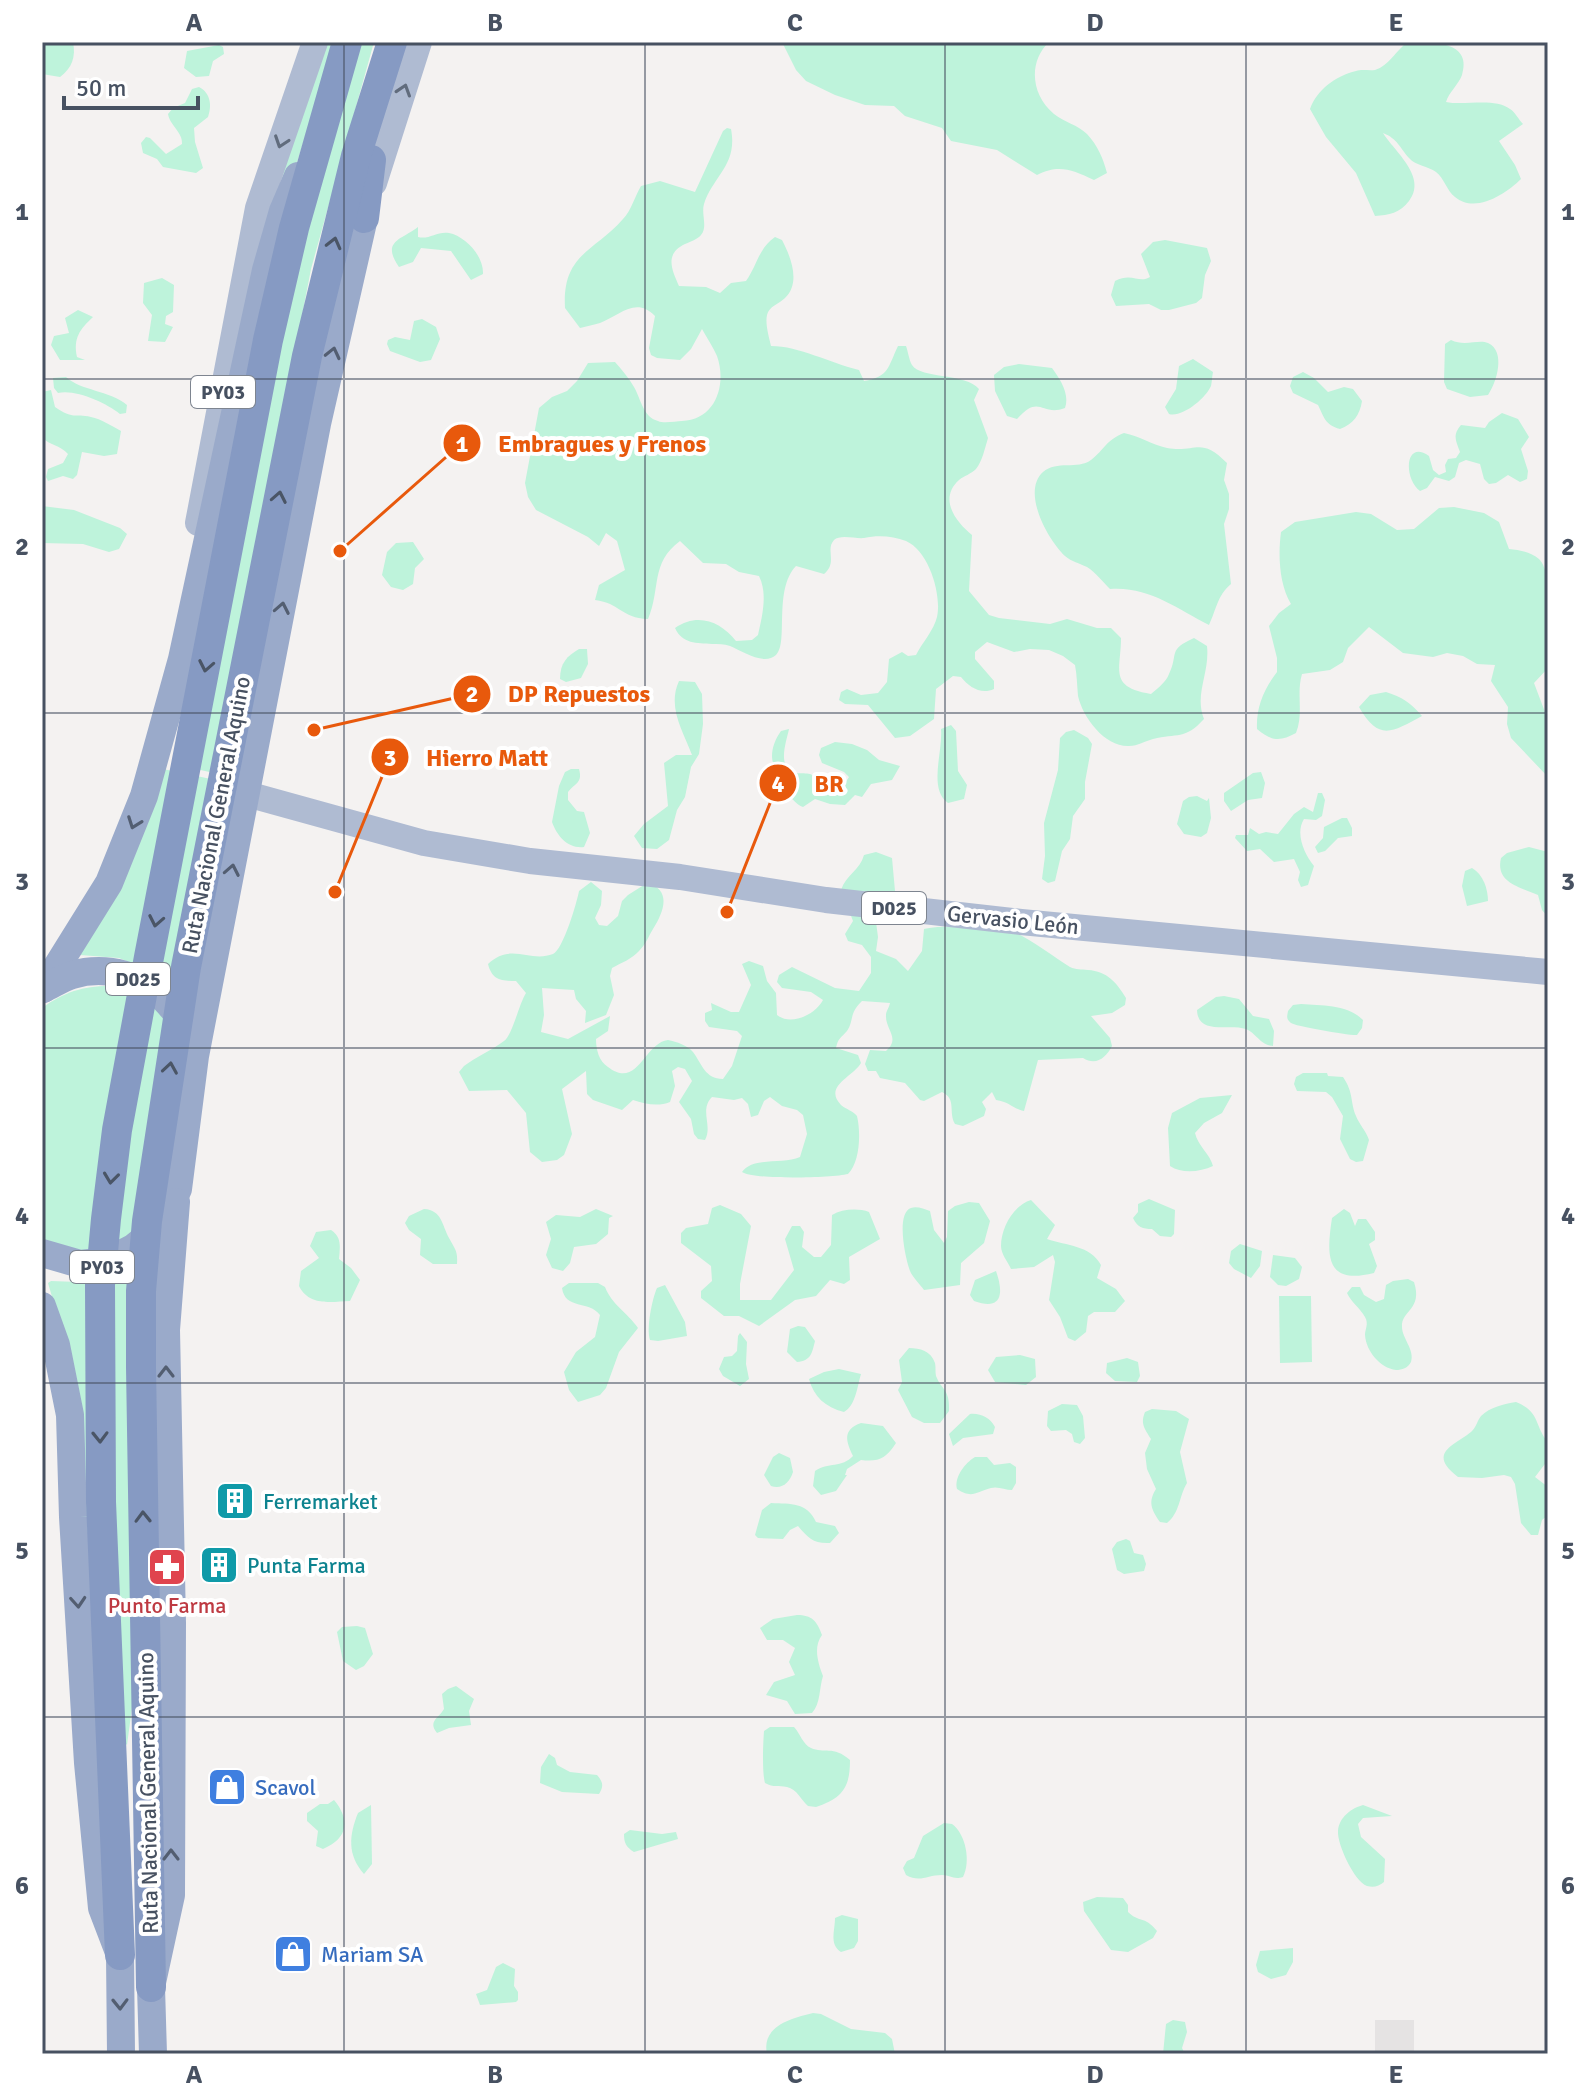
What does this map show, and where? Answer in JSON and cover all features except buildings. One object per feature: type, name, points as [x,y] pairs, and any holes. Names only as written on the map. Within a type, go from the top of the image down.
[{"type":"highway","name":"Ruta Nacional General Aquino","points":[[121,2054],[120,1955],[104,1610],[99,1355],[100,1285],[117,1130],[268,340],[294,228],[347,42]]},
{"type":"highway","name":"Ruta Nacional General Aquino","points":[[153,2054],[141,1291],[147,1221],[186,967],[307,356],[349,183],[392,42]]},
{"type":"highway","points":[[364,218],[379,77]]},
{"type":"highway","name":"Ruta Nacional General Aquino","points":[[42,989],[109,883],[136,821],[182,659],[266,270],[283,211],[323,120]]},
{"type":"highway","name":"Ruta Nacional General Aquino","points":[[195,1056],[317,424],[364,218]]},
{"type":"highway","name":"D025","points":[[42,989],[72,975],[97,971],[138,979],[159,992],[184,1023],[195,1056],[178,1189],[168,1212],[155,1230],[133,1248],[108,1261],[80,1264],[42,1253]]},
{"type":"highway","name":"Ruta Nacional General Aquino","points":[[151,1987],[171,1895],[172,1623],[166,1330],[178,1189]]},
{"type":"highway","name":"Ruta Nacional General Aquino","points":[[42,1306],[56,1345],[70,1415],[88,1763],[102,1908],[120,1955]]},
{"type":"main road","name":"PY03","points":[[157,749],[258,208],[315,42]]},
{"type":"main road","points":[[364,218],[419,42]]},
{"type":"main road","name":"Gervasio León","points":[[247,794],[424,843],[530,861],[680,877],[826,900],[1006,920],[1548,972]]},
{"type":"shaded area","points":[[1375,2020],[1414,2020],[1414,2054],[1375,2054]]},
{"type":"green space","points":[[42,42],[73,42],[72,62],[60,77],[42,74]]},
{"type":"green space","points":[[323,42],[335,42],[257,289],[285,166]]},
{"type":"green space","points":[[355,42],[374,42],[311,269],[214,773],[196,769],[295,264]]},
{"type":"green space","points":[[782,42],[1049,42],[1042,50],[1035,69],[1041,98],[1054,114],[1087,134],[1100,152],[1107,173],[1094,180],[1066,170],[1037,175],[997,150],[951,141],[942,128],[905,116],[894,106],[865,105],[835,95],[806,81],[796,70]]},
{"type":"green space","points":[[1408,42],[1447,45],[1461,55],[1464,64],[1462,75],[1446,102],[1503,105],[1512,110],[1523,124],[1499,141],[1521,179],[1507,191],[1481,203],[1463,202],[1452,194],[1436,172],[1412,161],[1395,141],[1383,133],[1412,174],[1414,192],[1398,211],[1375,216],[1356,173],[1326,137],[1310,109],[1317,96],[1334,80],[1348,73],[1380,68]]},
{"type":"green space","points":[[219,45],[223,47],[224,54],[213,61],[209,76],[196,77],[184,68],[187,51]]},
{"type":"green space","points":[[199,87],[208,96],[210,104],[208,117],[194,128],[203,168],[196,173],[163,167],[157,159],[143,153],[141,143],[146,137],[150,138],[166,154],[182,144],[181,136],[168,114],[185,103],[192,89]]},
{"type":"green space","points":[[727,128],[731,129],[731,152],[704,204],[703,232],[678,248],[672,257],[672,268],[679,286],[706,287],[720,293],[731,283],[746,281],[762,252],[775,237],[782,240],[791,262],[793,285],[785,298],[767,315],[771,346],[804,352],[859,370],[864,381],[883,374],[898,346],[906,346],[911,363],[917,369],[964,380],[979,389],[974,400],[988,438],[978,466],[959,480],[950,495],[955,517],[972,535],[969,591],[989,615],[999,618],[1050,624],[1067,619],[1097,628],[1111,628],[1121,638],[1119,668],[1123,682],[1137,691],[1151,694],[1168,677],[1177,649],[1194,638],[1207,646],[1201,692],[1204,719],[1197,726],[1180,735],[1132,746],[1112,742],[1096,730],[1081,705],[1075,665],[1049,650],[1014,652],[987,642],[975,652],[975,659],[994,681],[994,689],[980,690],[961,677],[953,676],[936,689],[934,719],[910,736],[895,738],[868,705],[845,704],[839,700],[841,692],[847,689],[861,695],[878,693],[887,682],[889,659],[902,652],[908,656],[916,655],[937,617],[938,597],[927,564],[914,546],[896,538],[837,538],[832,544],[830,565],[824,574],[796,566],[785,588],[780,649],[771,658],[753,656],[726,645],[690,642],[678,633],[675,628],[700,620],[716,624],[736,641],[752,640],[758,635],[764,598],[759,576],[739,572],[726,564],[703,563],[680,541],[660,567],[648,619],[632,616],[595,600],[599,585],[625,570],[617,541],[606,533],[599,546],[536,510],[528,497],[525,483],[539,408],[552,397],[567,391],[588,363],[615,362],[630,380],[646,412],[653,419],[667,422],[694,419],[711,407],[716,399],[720,367],[702,329],[691,349],[680,360],[651,355],[649,348],[655,316],[641,308],[628,309],[600,323],[580,328],[565,308],[565,290],[574,265],[626,216],[641,186],[660,181],[695,192]]},
{"type":"green space","points":[[418,227],[418,237],[449,233],[461,238],[477,254],[483,274],[471,280],[451,251],[421,248],[413,262],[399,267],[392,252],[393,246]]},
{"type":"green space","points":[[1165,240],[1207,248],[1211,261],[1205,275],[1202,298],[1196,303],[1169,310],[1149,304],[1116,306],[1111,295],[1115,281],[1150,277],[1141,254],[1153,242]]},
{"type":"green space","points":[[162,278],[174,285],[173,312],[166,316],[165,324],[173,327],[165,342],[148,341],[152,315],[143,303],[144,283]]},
{"type":"green space","points":[[78,310],[93,317],[77,339],[77,357],[85,360],[60,360],[51,345],[54,336],[69,333],[65,318]]},
{"type":"green space","points":[[422,319],[436,327],[440,339],[431,360],[420,362],[390,351],[388,340],[395,337],[410,340],[414,321]]},
{"type":"green space","points":[[1451,340],[1484,342],[1494,347],[1498,367],[1488,395],[1470,397],[1447,389],[1444,382],[1445,344]]},
{"type":"green space","points":[[1193,359],[1213,372],[1211,386],[1193,406],[1180,413],[1169,414],[1165,407],[1176,389],[1179,366]]},
{"type":"green space","points":[[1019,364],[1052,368],[1065,392],[1065,408],[1051,410],[1036,406],[1017,419],[1007,416],[995,391],[994,375],[1004,367]]},
{"type":"green space","points":[[1303,372],[1328,392],[1344,387],[1353,389],[1362,401],[1360,411],[1352,422],[1340,429],[1335,427],[1326,420],[1318,405],[1293,393],[1290,386],[1293,377]]},
{"type":"green space","points":[[66,377],[120,400],[127,405],[126,413],[120,414],[82,395],[58,393],[53,378]]},
{"type":"green space","points":[[51,390],[55,407],[61,411],[95,418],[121,431],[117,454],[104,456],[82,452],[77,475],[73,479],[63,476],[48,481],[48,469],[63,463],[68,454],[43,438],[42,392]]},
{"type":"green space","points":[[1502,413],[1518,419],[1529,437],[1521,449],[1528,471],[1527,479],[1520,482],[1508,475],[1489,484],[1484,479],[1480,464],[1466,460],[1459,463],[1455,477],[1449,481],[1435,477],[1427,488],[1420,491],[1409,470],[1411,456],[1415,452],[1429,456],[1433,470],[1439,475],[1446,472],[1448,459],[1456,458],[1460,452],[1456,435],[1461,425],[1485,428]]},
{"type":"green space","points":[[1124,433],[1167,448],[1204,448],[1227,463],[1224,480],[1229,494],[1229,509],[1224,524],[1231,584],[1220,598],[1209,625],[1149,595],[1110,589],[1090,569],[1070,560],[1058,549],[1039,516],[1035,491],[1043,472],[1054,466],[1085,463]]},
{"type":"green space","points":[[42,506],[74,510],[120,528],[127,534],[119,549],[109,552],[83,544],[42,543]]},
{"type":"green space","points":[[1454,507],[1484,513],[1499,522],[1509,549],[1532,555],[1544,567],[1549,594],[1548,668],[1534,683],[1548,720],[1548,777],[1511,738],[1507,724],[1508,707],[1491,681],[1495,665],[1477,664],[1463,656],[1447,653],[1433,657],[1403,653],[1369,627],[1348,648],[1343,662],[1330,670],[1302,674],[1296,733],[1276,739],[1257,729],[1262,699],[1277,672],[1269,626],[1291,604],[1280,569],[1281,532],[1295,522],[1356,512],[1371,514],[1397,530],[1414,529],[1439,508]]},
{"type":"green space","points":[[413,542],[424,559],[415,568],[413,584],[403,590],[391,587],[382,575],[387,552],[396,543]]},
{"type":"green space","points":[[579,649],[587,649],[588,664],[581,678],[566,682],[560,679],[565,661]]},
{"type":"green space","points":[[679,681],[695,682],[702,694],[703,724],[699,754],[691,767],[685,797],[677,810],[669,840],[657,849],[642,848],[634,836],[668,806],[664,763],[676,755],[692,755],[675,710]]},
{"type":"green space","points":[[1386,692],[1406,701],[1422,716],[1387,731],[1373,725],[1359,707],[1370,695]]},
{"type":"green space","points":[[951,725],[956,731],[958,771],[967,785],[964,799],[948,803],[939,789],[938,769],[941,729]]},
{"type":"green space","points":[[789,729],[784,759],[789,770],[795,773],[810,774],[836,786],[845,783],[849,777],[822,763],[819,755],[821,748],[835,742],[852,744],[867,750],[879,760],[900,766],[892,780],[871,784],[862,797],[855,795],[845,805],[815,799],[803,807],[787,792],[773,762],[776,740],[781,731]]},
{"type":"green space","points":[[1074,730],[1092,744],[1085,799],[1073,816],[1070,839],[1062,851],[1055,881],[1048,883],[1042,879],[1044,823],[1058,770],[1060,738]]},
{"type":"green space","points":[[163,769],[235,784],[171,979],[119,958],[80,955]]},
{"type":"green space","points":[[579,769],[580,777],[568,792],[568,800],[577,811],[584,812],[590,833],[584,847],[573,846],[564,840],[552,822],[559,786],[565,772]]},
{"type":"green space","points":[[1261,772],[1265,783],[1262,798],[1248,800],[1231,811],[1224,801],[1224,793],[1253,773]]},
{"type":"green space","points":[[1318,793],[1322,793],[1325,800],[1322,816],[1316,820],[1304,819],[1301,825],[1302,843],[1314,866],[1308,885],[1301,887],[1298,880],[1300,872],[1294,859],[1274,862],[1260,849],[1247,851],[1235,838],[1236,835],[1248,835],[1250,828],[1259,834],[1278,834],[1304,807],[1313,812]]},
{"type":"green space","points":[[1197,796],[1207,801],[1209,798],[1211,818],[1207,833],[1201,837],[1184,834],[1177,824],[1183,801]]},
{"type":"green space","points":[[1347,818],[1352,836],[1338,838],[1325,851],[1318,853],[1315,847],[1323,838],[1324,827]]},
{"type":"green space","points":[[1529,847],[1548,852],[1548,917],[1542,910],[1538,895],[1510,883],[1500,866],[1501,858],[1507,853]]},
{"type":"green space","points":[[876,852],[892,858],[895,891],[876,922],[876,951],[896,959],[908,971],[922,951],[924,929],[981,927],[1018,934],[1070,967],[1101,973],[1119,987],[1126,998],[1125,1005],[1112,1013],[1091,1016],[1110,1038],[1112,1046],[1107,1054],[1096,1061],[1083,1058],[1038,1060],[1024,1111],[996,1100],[992,1092],[982,1102],[986,1109],[984,1116],[963,1126],[955,1124],[951,1102],[942,1092],[920,1100],[905,1083],[880,1078],[876,1071],[868,1071],[865,1064],[870,1050],[886,1051],[892,1042],[886,1020],[890,1003],[862,1001],[836,1048],[858,1055],[861,1063],[835,1092],[841,1105],[857,1116],[857,1155],[848,1174],[826,1176],[776,1177],[742,1172],[753,1164],[800,1157],[807,1134],[803,1115],[770,1097],[764,1101],[758,1115],[751,1117],[748,1104],[742,1098],[712,1097],[706,1113],[707,1135],[705,1140],[698,1139],[691,1119],[679,1102],[692,1081],[685,1069],[678,1067],[672,1071],[675,1086],[670,1102],[652,1104],[633,1100],[622,1110],[593,1100],[587,1094],[586,1071],[562,1089],[572,1134],[564,1155],[557,1160],[542,1162],[530,1152],[526,1113],[507,1090],[469,1091],[459,1072],[507,1038],[526,993],[516,981],[495,976],[488,964],[505,954],[545,956],[557,951],[573,915],[579,891],[591,882],[602,891],[601,905],[595,918],[599,925],[607,926],[618,916],[622,901],[647,883],[660,891],[664,903],[657,923],[641,948],[630,959],[612,968],[610,976],[614,995],[606,1015],[585,1023],[586,1011],[576,999],[574,990],[542,988],[544,1015],[541,1032],[568,1039],[610,1016],[608,1031],[596,1039],[597,1047],[602,1062],[618,1073],[634,1069],[660,1043],[668,1040],[688,1047],[708,1074],[723,1079],[732,1066],[742,1036],[737,1031],[709,1027],[705,1013],[712,1010],[711,1003],[731,1012],[739,1012],[751,985],[742,964],[749,961],[763,966],[767,981],[776,993],[777,1015],[783,1018],[802,1017],[823,1000],[811,992],[782,988],[777,982],[779,975],[792,967],[835,988],[859,991],[871,973],[871,957],[862,945],[848,941],[845,934],[853,921],[841,890],[864,855]]},
{"type":"green space","points":[[1472,868],[1484,882],[1488,901],[1467,906],[1462,886],[1465,871]]},
{"type":"green space","points":[[115,986],[130,990],[167,1016],[134,1238],[93,1254],[42,1243],[42,1008],[76,990]]},
{"type":"green space","points":[[1216,997],[1239,999],[1253,1016],[1269,1019],[1274,1031],[1273,1046],[1246,1029],[1203,1023],[1197,1010]]},
{"type":"green space","points":[[1293,1005],[1350,1011],[1363,1020],[1362,1028],[1357,1035],[1353,1035],[1291,1023],[1287,1018],[1288,1011]]},
{"type":"green space","points":[[1303,1073],[1343,1077],[1356,1116],[1369,1140],[1363,1161],[1350,1159],[1340,1139],[1343,1116],[1332,1097],[1326,1092],[1297,1091],[1294,1084],[1296,1077]]},
{"type":"green space","points":[[1232,1095],[1222,1113],[1204,1123],[1195,1133],[1213,1166],[1191,1171],[1170,1166],[1168,1128],[1172,1113],[1200,1098]]},
{"type":"green space","points":[[1149,1199],[1175,1210],[1174,1234],[1171,1237],[1160,1236],[1152,1229],[1141,1227],[1133,1218],[1138,1212],[1138,1204]]},
{"type":"green space","points":[[1031,1200],[1055,1225],[1047,1239],[1091,1253],[1101,1265],[1097,1278],[1116,1289],[1125,1301],[1115,1312],[1094,1312],[1088,1316],[1086,1332],[1075,1341],[1068,1338],[1049,1300],[1055,1262],[1053,1255],[1034,1267],[1011,1269],[1002,1252],[1003,1232],[1010,1218],[1019,1207]]},
{"type":"green space","points":[[969,1202],[979,1203],[990,1221],[984,1243],[961,1263],[960,1285],[924,1290],[909,1268],[903,1235],[906,1212],[916,1207],[930,1211],[934,1230],[944,1243],[948,1211]]},
{"type":"green space","points":[[720,1205],[741,1214],[751,1226],[740,1300],[771,1300],[794,1270],[785,1239],[792,1226],[800,1226],[804,1232],[802,1247],[814,1257],[821,1257],[831,1245],[832,1215],[840,1211],[869,1212],[880,1239],[849,1257],[850,1280],[844,1284],[830,1280],[816,1296],[795,1300],[759,1326],[739,1316],[724,1316],[701,1298],[701,1291],[712,1281],[711,1266],[681,1243],[681,1233],[686,1228],[708,1224],[712,1208]]},
{"type":"green space","points":[[424,1209],[435,1212],[441,1219],[456,1250],[457,1264],[433,1264],[420,1255],[421,1239],[405,1223],[409,1216]]},
{"type":"green space","points":[[596,1209],[613,1216],[609,1218],[608,1234],[596,1244],[574,1247],[570,1263],[563,1271],[552,1268],[546,1255],[551,1239],[546,1222],[556,1215],[580,1217]]},
{"type":"green space","points":[[1344,1209],[1350,1213],[1355,1226],[1358,1219],[1366,1219],[1375,1232],[1375,1240],[1369,1244],[1377,1266],[1374,1273],[1346,1275],[1333,1265],[1329,1245],[1332,1218]]},
{"type":"green space","points":[[331,1230],[339,1239],[339,1259],[360,1280],[350,1301],[314,1300],[299,1286],[301,1271],[319,1258],[310,1246],[316,1232]]},
{"type":"green space","points":[[1240,1244],[1262,1251],[1260,1266],[1251,1278],[1229,1263],[1231,1251]]},
{"type":"green space","points":[[1273,1255],[1295,1258],[1302,1267],[1299,1279],[1286,1286],[1278,1285],[1270,1277]]},
{"type":"green space","points":[[133,1271],[134,1693],[127,1745],[96,1711],[55,1307],[48,1283],[102,1280]]},
{"type":"green space","points":[[996,1271],[1000,1287],[998,1298],[990,1304],[974,1301],[970,1295],[975,1280]]},
{"type":"green space","points":[[1408,1279],[1414,1282],[1416,1298],[1402,1327],[1412,1358],[1407,1367],[1396,1370],[1379,1362],[1371,1353],[1365,1335],[1366,1320],[1347,1293],[1352,1287],[1360,1287],[1364,1295],[1376,1302],[1384,1299],[1386,1285]]},
{"type":"green space","points":[[569,1283],[598,1283],[605,1287],[638,1328],[619,1352],[606,1388],[600,1395],[578,1402],[569,1390],[564,1372],[576,1352],[595,1337],[600,1315],[564,1295],[562,1288]]},
{"type":"green space","points":[[665,1285],[685,1322],[687,1336],[650,1340],[653,1299],[657,1288]]},
{"type":"green space","points":[[1279,1296],[1311,1296],[1312,1362],[1280,1363]]},
{"type":"green space","points":[[805,1327],[815,1341],[808,1358],[797,1362],[787,1352],[790,1329]]},
{"type":"green space","points":[[740,1333],[747,1342],[749,1379],[740,1386],[723,1376],[719,1369],[724,1357],[732,1356],[737,1351]]},
{"type":"green space","points":[[909,1348],[925,1351],[935,1363],[936,1376],[949,1404],[949,1411],[940,1423],[924,1423],[912,1417],[898,1390],[902,1382],[899,1360]]},
{"type":"green space","points":[[1020,1355],[1035,1359],[1036,1377],[1026,1385],[995,1382],[988,1370],[996,1357]]},
{"type":"green space","points":[[1127,1358],[1138,1362],[1140,1376],[1137,1382],[1115,1381],[1106,1373],[1107,1363]]},
{"type":"green space","points":[[839,1369],[861,1374],[854,1400],[844,1412],[821,1400],[809,1379]]},
{"type":"green space","points":[[1516,1402],[1530,1410],[1548,1442],[1548,1460],[1535,1477],[1548,1487],[1548,1515],[1542,1520],[1538,1535],[1531,1535],[1521,1523],[1515,1484],[1511,1477],[1458,1477],[1444,1462],[1446,1450],[1473,1430],[1485,1413],[1497,1406]]},
{"type":"green space","points":[[1062,1404],[1077,1405],[1083,1416],[1085,1438],[1080,1444],[1074,1442],[1072,1434],[1066,1430],[1051,1431],[1047,1426],[1048,1411]]},
{"type":"green space","points":[[1152,1409],[1176,1411],[1189,1419],[1180,1452],[1187,1483],[1167,1523],[1160,1522],[1154,1513],[1152,1498],[1156,1489],[1147,1469],[1145,1453],[1151,1439],[1143,1420],[1145,1412]]},
{"type":"green space","points":[[970,1414],[981,1415],[991,1421],[995,1427],[993,1434],[963,1438],[953,1446],[949,1434]]},
{"type":"green space","points":[[861,1423],[883,1426],[896,1443],[881,1458],[861,1460],[847,1469],[847,1475],[836,1491],[821,1495],[813,1486],[815,1471],[853,1456],[847,1436],[851,1429]]},
{"type":"green space","points":[[779,1453],[790,1458],[793,1472],[785,1484],[775,1487],[764,1475],[773,1457]]},
{"type":"green space","points":[[975,1457],[987,1457],[994,1465],[1010,1463],[1016,1467],[1016,1483],[1012,1490],[994,1488],[970,1494],[957,1489],[961,1471]]},
{"type":"green space","points":[[771,1503],[803,1507],[816,1522],[835,1526],[839,1533],[830,1543],[820,1542],[808,1537],[798,1526],[783,1539],[758,1538],[755,1535],[762,1510]]},
{"type":"green space","points":[[1130,1541],[1134,1553],[1143,1555],[1146,1564],[1144,1571],[1124,1574],[1117,1570],[1112,1549],[1117,1542]]},
{"type":"green space","points":[[797,1615],[813,1620],[822,1635],[817,1650],[823,1676],[812,1713],[795,1714],[787,1701],[766,1695],[774,1682],[795,1675],[789,1662],[795,1648],[783,1640],[767,1640],[760,1628],[773,1619]]},
{"type":"green space","points":[[342,1627],[365,1628],[373,1654],[364,1666],[356,1670],[343,1661],[337,1632]]},
{"type":"green space","points":[[456,1686],[474,1699],[469,1711],[471,1725],[437,1733],[434,1723],[444,1709],[442,1694]]},
{"type":"green space","points":[[770,1727],[794,1727],[808,1746],[816,1750],[834,1751],[850,1760],[846,1784],[839,1795],[816,1807],[808,1806],[790,1788],[765,1783],[764,1731]]},
{"type":"green space","points":[[549,1754],[555,1758],[557,1765],[570,1772],[597,1775],[602,1784],[599,1794],[562,1792],[540,1783],[541,1767]]},
{"type":"green space","points":[[334,1800],[343,1814],[344,1828],[332,1845],[323,1849],[316,1846],[318,1831],[307,1821],[307,1813],[320,1804]]},
{"type":"green space","points":[[371,1805],[372,1864],[364,1874],[352,1852],[351,1837],[358,1813]]},
{"type":"green space","points":[[1363,1805],[1392,1816],[1363,1818],[1358,1824],[1361,1837],[1385,1859],[1384,1882],[1374,1887],[1367,1886],[1357,1877],[1347,1862],[1338,1837],[1343,1817]]},
{"type":"green space","points":[[944,1823],[952,1824],[964,1841],[967,1864],[963,1877],[942,1875],[920,1879],[906,1875],[903,1868],[907,1861],[914,1858],[923,1836]]},
{"type":"green space","points":[[630,1830],[662,1834],[676,1832],[678,1839],[634,1852],[624,1840],[624,1834]]},
{"type":"green space","points":[[1097,1897],[1123,1898],[1128,1912],[1157,1931],[1153,1938],[1128,1952],[1111,1950],[1084,1911],[1083,1902]]},
{"type":"green space","points":[[842,1915],[858,1919],[858,1941],[854,1948],[841,1952],[835,1945],[834,1937],[835,1918]]},
{"type":"green space","points":[[1293,1948],[1293,1962],[1286,1975],[1271,1979],[1258,1972],[1256,1965],[1260,1951]]},
{"type":"green space","points":[[503,1963],[515,1969],[514,1986],[518,2000],[480,2005],[476,1994],[487,1990],[496,1967]]},
{"type":"green space","points":[[813,2013],[851,2029],[885,2033],[892,2039],[895,2054],[767,2054],[766,2044],[773,2030],[788,2021]]},
{"type":"green space","points":[[1173,2020],[1185,2022],[1187,2032],[1182,2048],[1185,2054],[1163,2054],[1166,2024]]},
{"type":"place","name":"Embragues y Frenos","points":[[340,551]]},
{"type":"place","name":"DP Repuestos","points":[[314,730]]},
{"type":"place","name":"Hierro Matt","points":[[335,892]]},
{"type":"place","name":"BR","points":[[727,912]]},
{"type":"place","name":"Ferremarket","points":[[235,1501]]},
{"type":"place","name":"Punta Farma","points":[[219,1565]]},
{"type":"place","name":"Punto Farma","points":[[167,1567]]},
{"type":"place","name":"Scavol","points":[[227,1787]]},
{"type":"place","name":"Mariam SA","points":[[293,1954]]}]
